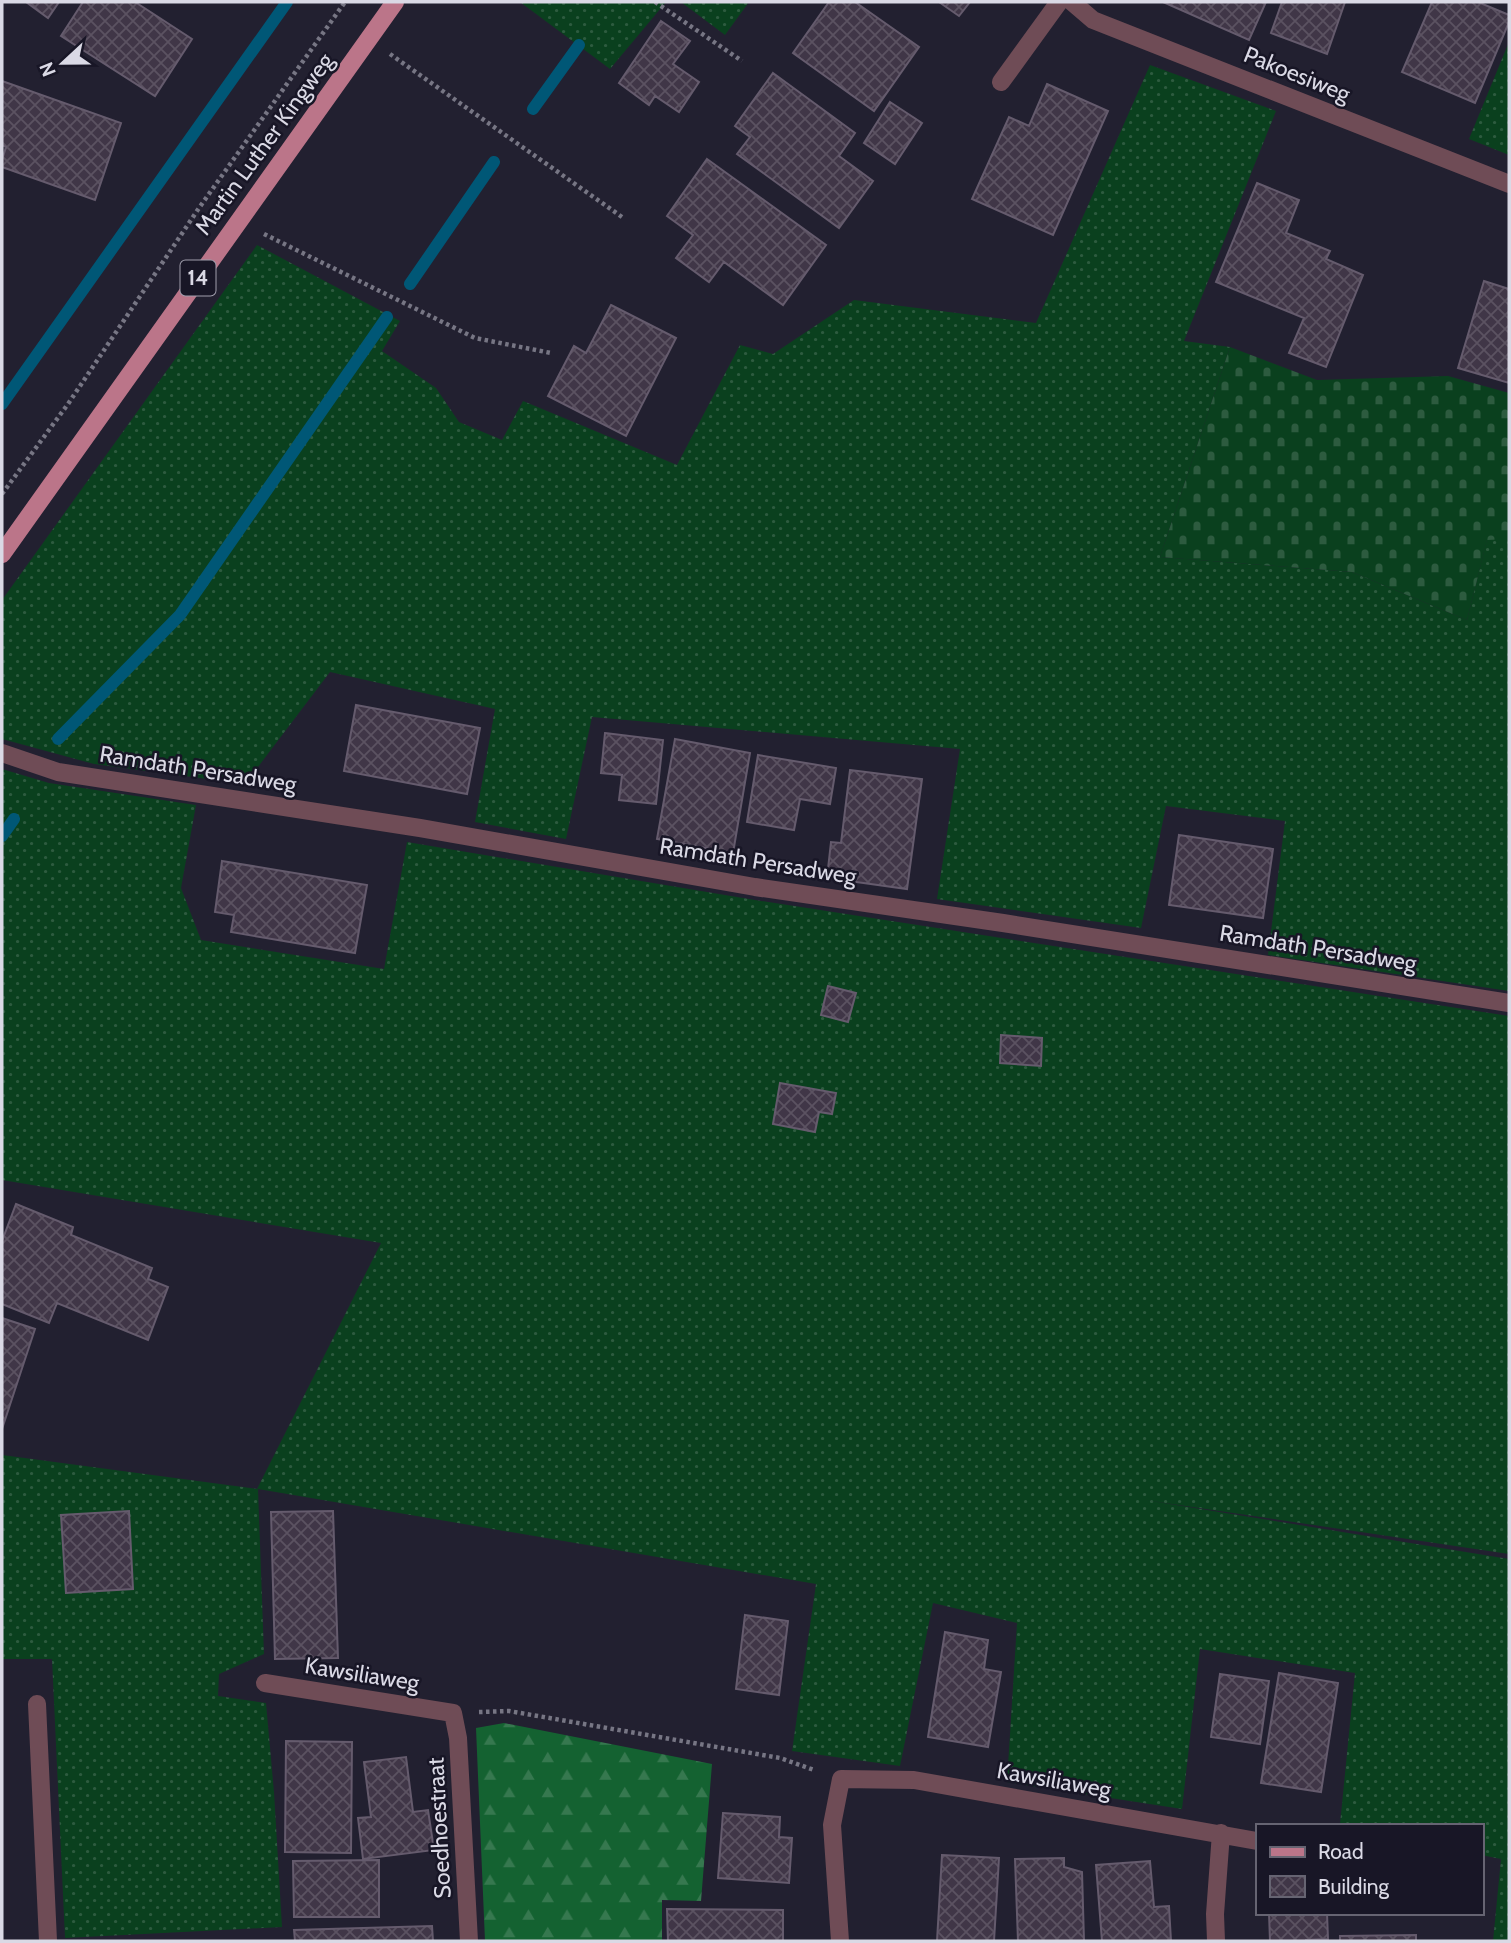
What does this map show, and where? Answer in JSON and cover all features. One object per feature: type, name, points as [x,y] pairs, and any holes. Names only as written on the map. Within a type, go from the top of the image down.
[{"type":"main road","name":"Martin Luther Kingweg","points":[[2,554],[395,2]]},
{"type":"street","points":[[1002,82],[1059,2]]},
{"type":"street","name":"Pakoesiweg","points":[[1072,2],[1093,20],[1509,184]]},
{"type":"street","name":"Ramdath Persadweg","points":[[2,753],[58,772],[419,828],[755,887],[1017,925],[1509,1003]]},
{"type":"street","name":"Kawsiliaweg","points":[[265,1684],[453,1713]]},
{"type":"street","points":[[37,1704],[48,1941]]},
{"type":"street","name":"Soedhoestraat","points":[[453,1713],[458,1738],[469,1941]]},
{"type":"street","points":[[840,1941],[832,1825],[841,1779]]},
{"type":"street","name":"Kawsiliaweg","points":[[841,1779],[914,1780],[1256,1841]]},
{"type":"street","points":[[1216,1941],[1214,1914],[1221,1833]]},
{"type":"path","points":[[2,494],[68,404],[199,208],[345,2]]},
{"type":"path","points":[[655,2],[742,61]]},
{"type":"path","points":[[369,39],[622,217]]},
{"type":"path","points":[[238,222],[475,338],[551,353]]},
{"type":"path","points":[[453,1713],[509,1711],[780,1758],[841,1779]]},
{"type":"green space","points":[[520,2],[666,2],[610,69]]},
{"type":"green space","points":[[681,2],[749,2],[725,35]]},
{"type":"green space","points":[[1509,42],[1509,155],[1469,139]]},
{"type":"green space","points":[[1150,65],[1276,111],[1184,341],[1230,347],[1160,557],[1352,572],[1467,620],[1487,539],[1509,539],[1509,991],[1268,955],[1285,821],[1166,806],[1141,928],[937,899],[960,749],[592,717],[566,839],[475,822],[495,709],[330,672],[245,784],[94,764],[2,739],[2,600],[257,245],[400,321],[382,351],[436,388],[459,422],[502,440],[523,401],[677,465],[740,345],[773,354],[854,300],[1036,323]]},
{"type":"green space","points":[[1230,347],[1317,380],[1448,376],[1509,393],[1509,539],[1487,540],[1467,620],[1352,572],[1160,557]]},
{"type":"green space","points":[[2,769],[49,783],[196,805],[181,888],[201,940],[384,969],[407,842],[755,900],[1509,1016],[1509,1554],[1145,1500],[1509,1559],[1509,1941],[1493,1941],[1501,1859],[1483,1855],[1483,1824],[1340,1824],[1355,1673],[1200,1649],[1182,1809],[1007,1782],[1017,1623],[933,1603],[900,1766],[792,1751],[816,1584],[258,1489],[264,1654],[219,1674],[218,1696],[266,1703],[282,1927],[65,1938],[52,1659],[2,1659],[2,1455],[257,1489],[381,1243],[2,1180]]},
{"type":"green space","points":[[504,1723],[712,1764],[701,1901],[662,1900],[662,1941],[485,1941],[476,1728]]},
{"type":"building","points":[[26,2],[59,2],[48,18]]},
{"type":"building","points":[[83,2],[135,2],[192,39],[155,96],[61,36]]},
{"type":"building","points":[[829,2],[855,2],[919,47],[874,111],[793,53]]},
{"type":"building","points":[[939,2],[970,2],[959,16]]},
{"type":"building","points":[[1163,2],[1266,2],[1249,40]]},
{"type":"building","points":[[1282,2],[1345,2],[1327,54],[1271,33]]},
{"type":"building","points":[[1432,2],[1478,2],[1509,15],[1509,22],[1475,103],[1402,72]]},
{"type":"building","points":[[661,21],[690,41],[673,64],[699,82],[679,112],[655,96],[649,105],[619,83]]},
{"type":"building","points":[[773,73],[855,133],[839,156],[873,181],[839,228],[737,154],[750,137],[735,126]]},
{"type":"building","points":[[2,81],[121,123],[95,200],[2,167],[6,147],[2,145]]},
{"type":"building","points":[[1047,84],[1108,111],[1053,235],[972,199],[1009,117],[1029,126]]},
{"type":"building","points":[[890,102],[922,123],[895,164],[864,143]]},
{"type":"building","points":[[707,159],[826,245],[783,305],[724,262],[709,282],[676,258],[693,235],[667,216]]},
{"type":"building","points":[[1257,183],[1299,200],[1286,233],[1330,251],[1326,259],[1363,275],[1326,367],[1289,353],[1304,318],[1216,282]]},
{"type":"building","points":[[1484,281],[1509,289],[1509,383],[1458,368]]},
{"type":"building","points":[[611,305],[676,338],[626,436],[548,396],[574,346],[586,353]]},
{"type":"building","points":[[356,705],[480,728],[467,794],[344,771]]},
{"type":"building","points":[[605,733],[663,740],[656,804],[619,800],[622,775],[601,773]]},
{"type":"building","points":[[675,739],[750,753],[733,853],[657,839]]},
{"type":"building","points":[[758,755],[836,768],[830,804],[800,799],[794,830],[747,822]]},
{"type":"building","points":[[850,770],[922,779],[907,889],[827,878],[831,842],[841,843]]},
{"type":"building","points":[[1179,835],[1273,849],[1263,918],[1169,905]]},
{"type":"building","points":[[222,861],[367,885],[355,953],[231,932],[234,915],[215,912]]},
{"type":"building","points":[[828,986],[856,993],[848,1022],[821,1015]]},
{"type":"building","points":[[1001,1035],[1042,1038],[1041,1066],[1000,1063]]},
{"type":"building","points":[[780,1083],[836,1093],[832,1114],[819,1112],[815,1132],[773,1124]]},
{"type":"building","points":[[16,1204],[73,1227],[71,1235],[152,1268],[148,1279],[168,1287],[148,1340],[57,1303],[49,1323],[2,1304],[2,1241]]},
{"type":"building","points":[[2,1318],[35,1329],[2,1429]]},
{"type":"building","points":[[129,1511],[133,1589],[66,1593],[61,1515]]},
{"type":"building","points":[[333,1511],[338,1658],[275,1659],[271,1512]]},
{"type":"building","points":[[745,1615],[788,1621],[779,1695],[736,1689]]},
{"type":"building","points":[[945,1632],[988,1640],[984,1669],[1001,1672],[988,1747],[928,1737]]},
{"type":"building","points":[[1279,1673],[1338,1683],[1321,1792],[1261,1783]]},
{"type":"building","points":[[1220,1674],[1269,1681],[1260,1744],[1211,1737]]},
{"type":"building","points":[[286,1741],[352,1742],[351,1853],[285,1852]]},
{"type":"building","points":[[406,1757],[413,1812],[428,1810],[434,1850],[363,1859],[358,1818],[371,1817],[364,1762]]},
{"type":"building","points":[[723,1813],[780,1817],[779,1837],[792,1838],[789,1883],[718,1878]]},
{"type":"building","points":[[942,1855],[999,1858],[994,1941],[937,1941]]},
{"type":"building","points":[[1064,1858],[1064,1867],[1082,1872],[1084,1941],[1018,1941],[1015,1859]]},
{"type":"building","points":[[379,1860],[379,1917],[294,1917],[293,1861]]},
{"type":"building","points":[[1150,1861],[1154,1907],[1169,1906],[1171,1941],[1102,1941],[1096,1865]]},
{"type":"building","points":[[667,1909],[783,1910],[783,1941],[668,1941]]},
{"type":"building","points":[[1269,1915],[1327,1915],[1328,1939],[1270,1941]]},
{"type":"building","points":[[432,1926],[433,1941],[295,1941],[294,1930]]},
{"type":"building","points":[[1416,1935],[1416,1941],[1340,1941],[1340,1936]]},
{"type":"waterway","points":[[2,404],[287,2]]},
{"type":"waterway","points":[[533,109],[579,45]]},
{"type":"waterway","points":[[410,284],[494,162]]},
{"type":"waterway","points":[[58,739],[180,615],[387,317]]},
{"type":"waterway","points":[[2,836],[14,819]]}]
